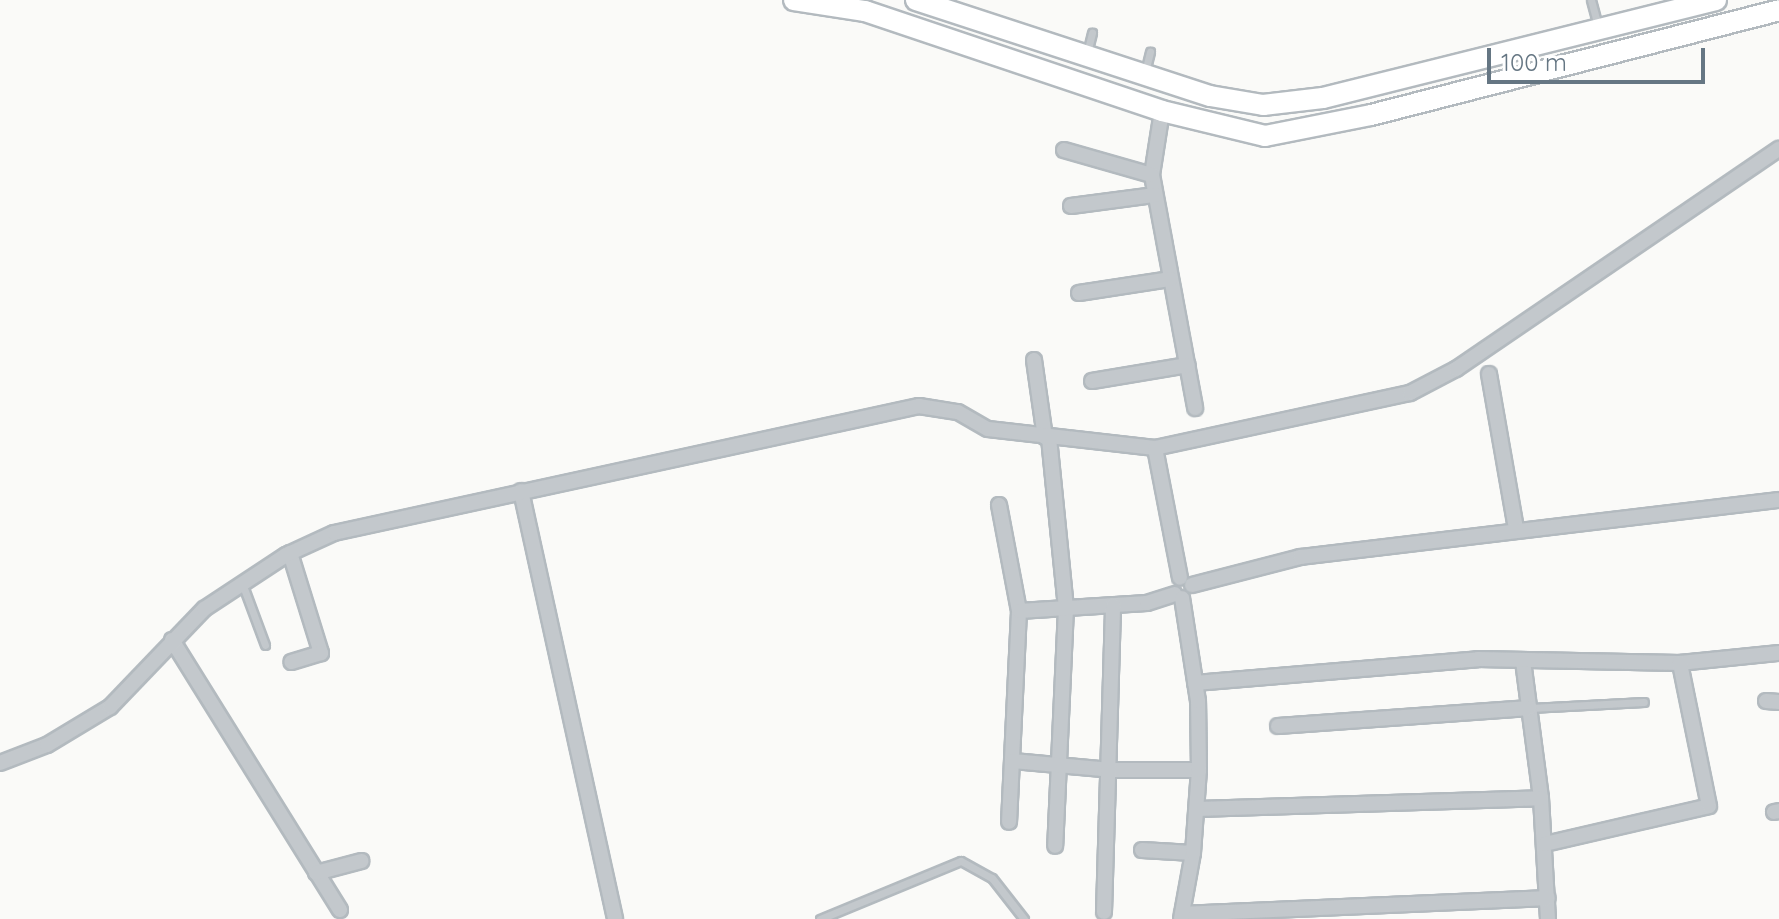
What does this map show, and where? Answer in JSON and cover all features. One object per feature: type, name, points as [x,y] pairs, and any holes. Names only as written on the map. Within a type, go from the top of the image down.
[{"type":"street","points":[[794,0],[865,11],[1162,111],[1265,136],[1371,115],[1779,10]]},
{"type":"street","points":[[916,0],[1210,96],[1263,105],[1323,98],[1716,0]]},
{"type":"street","points":[[1695,5],[1701,31]]},
{"type":"street","points":[[1162,111],[1152,175],[1195,408]]},
{"type":"street","points":[[0,763],[47,745],[110,707],[204,609],[290,553],[334,533],[919,406],[958,412],[988,429],[1155,448],[1380,401],[1430,385],[1779,149]]},
{"type":"street","points":[[1064,150],[1152,175]]},
{"type":"street","points":[[1071,206],[1155,195]]},
{"type":"street","points":[[1079,293],[1171,279]]},
{"type":"street","points":[[1034,360],[1047,437],[1066,608],[1055,846]]},
{"type":"street","points":[[1092,381],[1188,365]]},
{"type":"street","points":[[1489,374],[1516,529]]},
{"type":"street","points":[[1155,448],[1186,582]]},
{"type":"street","points":[[521,491],[615,919]]},
{"type":"street","points":[[1548,898],[1182,917],[1193,853],[1199,770],[1195,683],[1178,596],[1173,586],[1300,557],[1779,500]]},
{"type":"street","points":[[999,505],[1019,611],[1009,822]]},
{"type":"street","points":[[290,553],[321,653],[291,662]]},
{"type":"street","points":[[1019,611],[1147,603],[1178,596]]},
{"type":"street","points":[[1104,912],[1111,770],[1113,605]]},
{"type":"street","points":[[172,640],[340,910]]},
{"type":"street","points":[[1195,683],[1478,659],[1680,663],[1779,653]]},
{"type":"street","points":[[1523,661],[1541,798],[1548,919]]},
{"type":"street","points":[[1545,844],[1709,806],[1680,663]]},
{"type":"street","points":[[1278,726],[1529,708]]},
{"type":"street","points":[[1013,761],[1111,770],[1199,770]]},
{"type":"street","points":[[1197,809],[1541,798]]},
{"type":"street","points":[[1142,850],[1193,853]]},
{"type":"street","points":[[316,873],[361,861]]},
{"type":"lane","points":[[1591,0],[1599,29]]},
{"type":"lane","points":[[1086,55],[1092,33]]},
{"type":"lane","points":[[1144,74],[1150,52]]},
{"type":"lane","points":[[242,583],[265,645]]},
{"type":"lane","points":[[1529,708],[1644,702]]},
{"type":"lane","points":[[820,919],[961,861],[992,878],[1024,919]]}]
